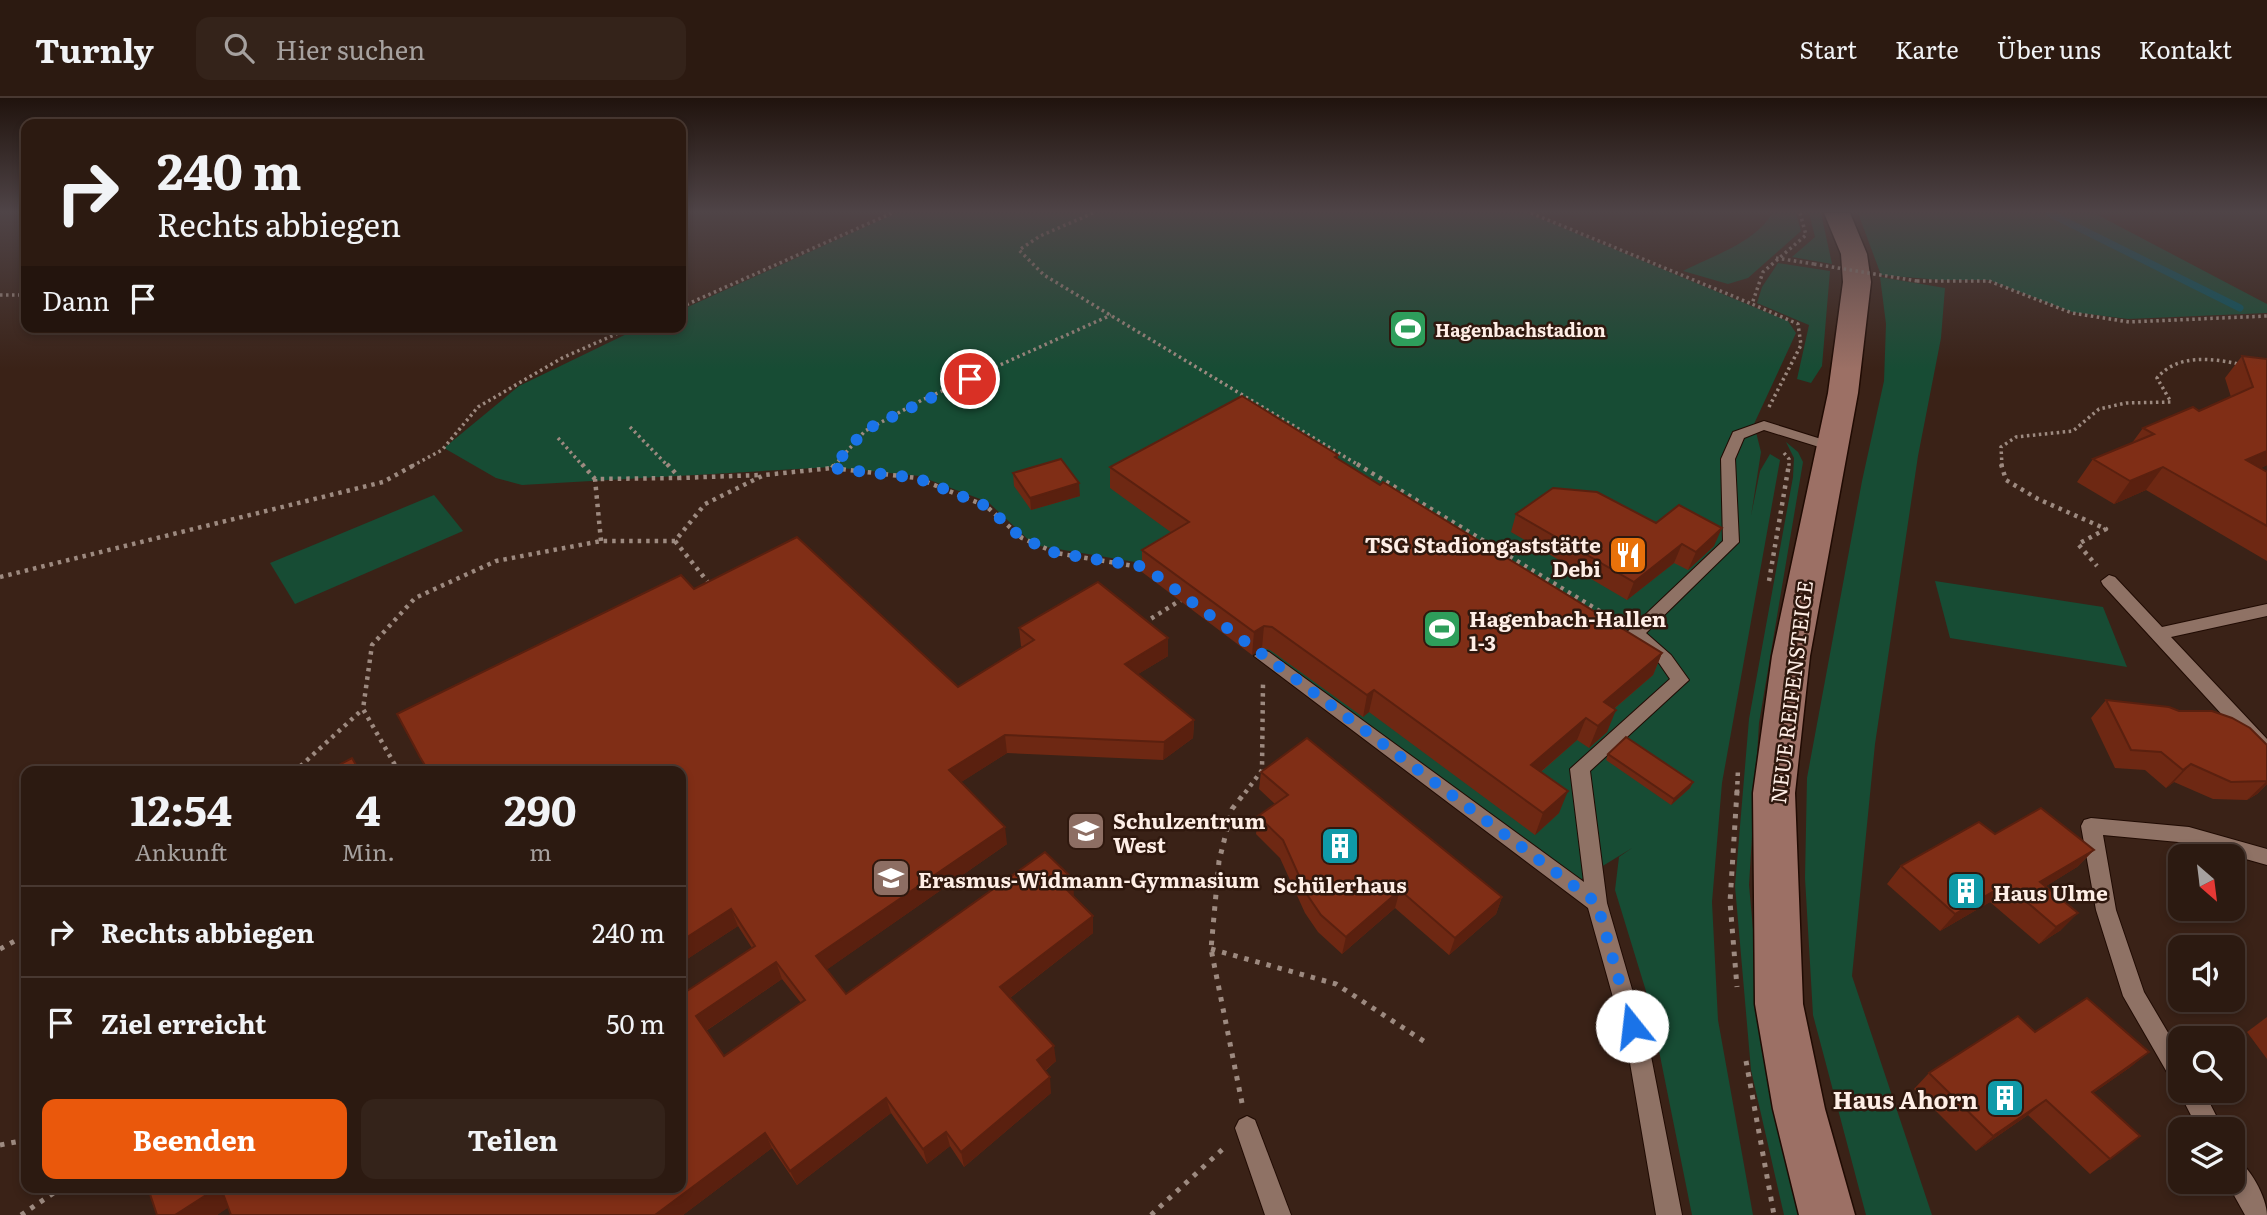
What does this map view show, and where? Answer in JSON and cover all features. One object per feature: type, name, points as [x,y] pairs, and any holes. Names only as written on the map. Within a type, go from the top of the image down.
[{"type":"main road","name":"NEUE REIFENSTEIGE","points":[[1827,1215],[1799,1110],[1779,1004],[1774,882],[1774,793],[1793,642],[1843,393],[1857,282],[1855,265]]},
{"type":"lane","points":[[1669,1215],[1639,1051],[1597,903],[1580,769],[1680,680],[1665,659],[1635,633],[1731,542],[1728,459],[1738,435],[1764,425],[1832,446]]},
{"type":"lane","points":[[2109,581],[2267,751]]},
{"type":"lane","points":[[2159,634],[2267,610]]},
{"type":"lane","points":[[1263,656],[1597,903]]},
{"type":"lane","points":[[2168,1053],[2134,996],[2106,910],[2091,826],[2189,835],[2267,857]]},
{"type":"lane","points":[[1247,1128],[1278,1215]]},
{"type":"lane","points":[[2245,1190],[2259,1215]]},
{"type":"path","points":[[686,305],[781,265]]},
{"type":"path","points":[[1034,265],[1044,275],[1635,633]]},
{"type":"path","points":[[1658,265],[1798,324],[1801,345],[1770,401],[1764,425]]},
{"type":"path","points":[[1752,304],[1763,272],[1769,265]]},
{"type":"path","points":[[1821,265],[1917,281],[1989,281],[2072,313],[2129,322],[2267,316]]},
{"type":"path","points":[[0,295],[21,295]]},
{"type":"path","points":[[832,468],[865,430],[922,400],[1112,314]]},
{"type":"path","points":[[0,578],[383,482],[442,450],[478,407],[562,358],[615,333]]},
{"type":"path","points":[[2109,581],[2078,544],[2106,530],[2038,499],[2006,480],[1999,458],[2001,447],[2016,437],[2073,431],[2099,409],[2126,403],[2171,401],[2157,378],[2162,369],[2181,362],[2227,361],[2249,366]]},
{"type":"path","points":[[630,427],[680,478]]},
{"type":"path","points":[[558,438],[595,480],[601,541]]},
{"type":"path","points":[[595,480],[764,475],[832,468],[917,478],[986,506],[1022,538],[1056,553],[1145,567],[1155,575]]},
{"type":"path","points":[[675,541],[705,504],[764,475]]},
{"type":"path","points":[[396,766],[363,709],[372,645],[415,598],[496,561],[601,541],[675,541]]},
{"type":"path","points":[[675,541],[713,589]]},
{"type":"path","points":[[1175,590],[1196,606]]},
{"type":"path","points":[[1134,629],[1191,593]]},
{"type":"path","points":[[1151,1215],[1247,1128],[1211,949],[1219,861],[1232,809],[1262,769],[1263,656]]},
{"type":"path","points":[[301,766],[363,709]]},
{"type":"path","points":[[0,949],[21,937]]},
{"type":"path","points":[[1211,949],[1336,984],[1425,1042]]},
{"type":"path","points":[[0,1145],[21,1141]]},
{"type":"path","points":[[21,1215],[54,1193]]},
{"type":"green space","points":[[780,265],[1653,265],[1788,321],[1796,333],[1754,424],[1761,452],[1751,516],[1760,471],[1770,454],[1780,460],[1722,783],[1712,902],[1718,1020],[1753,1215],[1692,1215],[1649,1001],[1615,890],[1619,857],[1632,848],[1580,880],[1547,864],[1147,564],[1034,545],[988,502],[919,476],[832,467],[522,485],[496,478],[444,448],[519,386],[629,333],[686,333],[686,308]]},
{"type":"green space","points":[[1695,265],[1763,265],[1748,278],[1728,284],[1683,271]]},
{"type":"green space","points":[[1777,265],[1830,271],[1822,366],[1811,383],[1797,379],[1809,325],[1757,303],[1762,287]]},
{"type":"green space","points":[[1877,265],[2193,265],[2267,304],[2267,313],[2128,319],[2072,312],[1989,280],[1940,280],[1881,275]]},
{"type":"green space","points":[[1880,277],[1945,288],[1941,338],[1918,456],[1875,744],[1852,976],[1932,1215],[1866,1215],[1813,1015],[1805,878],[1807,778],[1862,481],[1884,381],[1886,324]]},
{"type":"green space","points":[[1786,442],[1798,452],[1803,462],[1759,723],[1749,885],[1766,1072],[1800,1215],[1784,1215],[1751,1070],[1735,886],[1749,719],[1793,477],[1794,458]]},
{"type":"green space","points":[[434,495],[463,531],[295,604],[270,563]]},
{"type":"green space","points":[[1935,581],[2103,607],[2127,667],[1950,638]]},
{"type":"building","points":[[2242,356],[2267,359],[2267,451],[2246,460],[2267,472],[2267,526],[2163,467],[2130,481],[2093,459],[2154,434],[2143,428],[2193,407],[2199,411],[2253,387]]},
{"type":"building","name":"Hagenbach-Hallen 1-3","points":[[1242,396],[1338,455],[1335,457],[1380,485],[1383,482],[1662,653],[1604,702],[1616,710],[1598,726],[1586,718],[1531,765],[1568,791],[1543,813],[1374,690],[1367,695],[1272,627],[1264,626],[1254,632],[1142,550],[1189,522],[1110,467]]},
{"type":"building","points":[[1061,459],[1079,483],[1030,498],[1013,473]]},
{"type":"building","points":[[1553,488],[1597,492],[1656,523],[1679,505],[1722,528],[1696,552],[1682,544],[1634,582],[1516,514]]},
{"type":"building","points":[[797,537],[958,687],[1034,640],[1019,628],[1098,582],[1168,638],[1125,664],[1194,720],[1164,742],[1005,735],[949,770],[1005,827],[816,956],[846,994],[1045,852],[1073,879],[1063,886],[1093,916],[1000,987],[1054,1046],[1037,1060],[1050,1077],[961,1152],[946,1132],[923,1149],[886,1098],[790,1171],[765,1133],[686,1192],[686,992],[755,946],[731,909],[686,938],[686,766],[425,766],[397,714],[681,575],[694,589]],"holes":[[[776,962],[805,1000],[724,1056],[696,1016]]]},
{"type":"building","points":[[2106,700],[2169,707],[2179,711],[2212,711],[2232,718],[2250,728],[2267,745],[2267,781],[2231,782],[2191,764],[2183,770],[2161,752],[2131,750]]},
{"type":"building","points":[[1626,737],[1693,782],[1674,799],[1608,754]]},
{"type":"building","name":"Schülerhaus","points":[[1307,738],[1502,897],[1455,938],[1400,890],[1346,937],[1321,915],[1308,896],[1283,840],[1258,816],[1288,795],[1261,772]]},
{"type":"building","points":[[352,758],[357,766],[337,766]]},
{"type":"building","name":"Haus Ulme","points":[[2041,808],[2094,850],[2040,882],[2078,913],[2056,927],[2006,884],[1955,914],[1901,866],[1979,822],[1995,834]]},
{"type":"building","name":"Haus Ahorn","points":[[2087,998],[2149,1052],[2092,1092],[2140,1136],[2110,1159],[2046,1100],[1993,1136],[1929,1073],[2018,1016],[2035,1032]]},
{"type":"building","points":[[150,1193],[209,1193],[175,1215],[157,1215]]},
{"type":"building","points":[[223,1193],[685,1193],[655,1215],[231,1215]]},
{"type":"waterway","points":[[2154,265],[2240,308]]},
{"type":"place","name":"Hagenbachstadion","points":[[1408,329]]},
{"type":"place","name":"TSG Stadiongaststätte Debi","points":[[1628,555]]},
{"type":"place","name":"Hagenbach-Hallen 1-3","points":[[1442,629]]},
{"type":"place","name":"Schulzentrum West","points":[[1086,831]]},
{"type":"place","name":"Schülerhaus","points":[[1340,846]]},
{"type":"place","name":"Erasmus-Widmann-Gymnasium","points":[[891,878]]},
{"type":"place","name":"Haus Ulme","points":[[1966,891]]},
{"type":"place","name":"Haus Ahorn","points":[[2005,1098]]},
{"type":"route","points":[[970,379],[865,430],[832,468],[917,478],[986,506],[1022,538],[1056,553],[1145,567],[1597,903],[1632,1026]]}]
